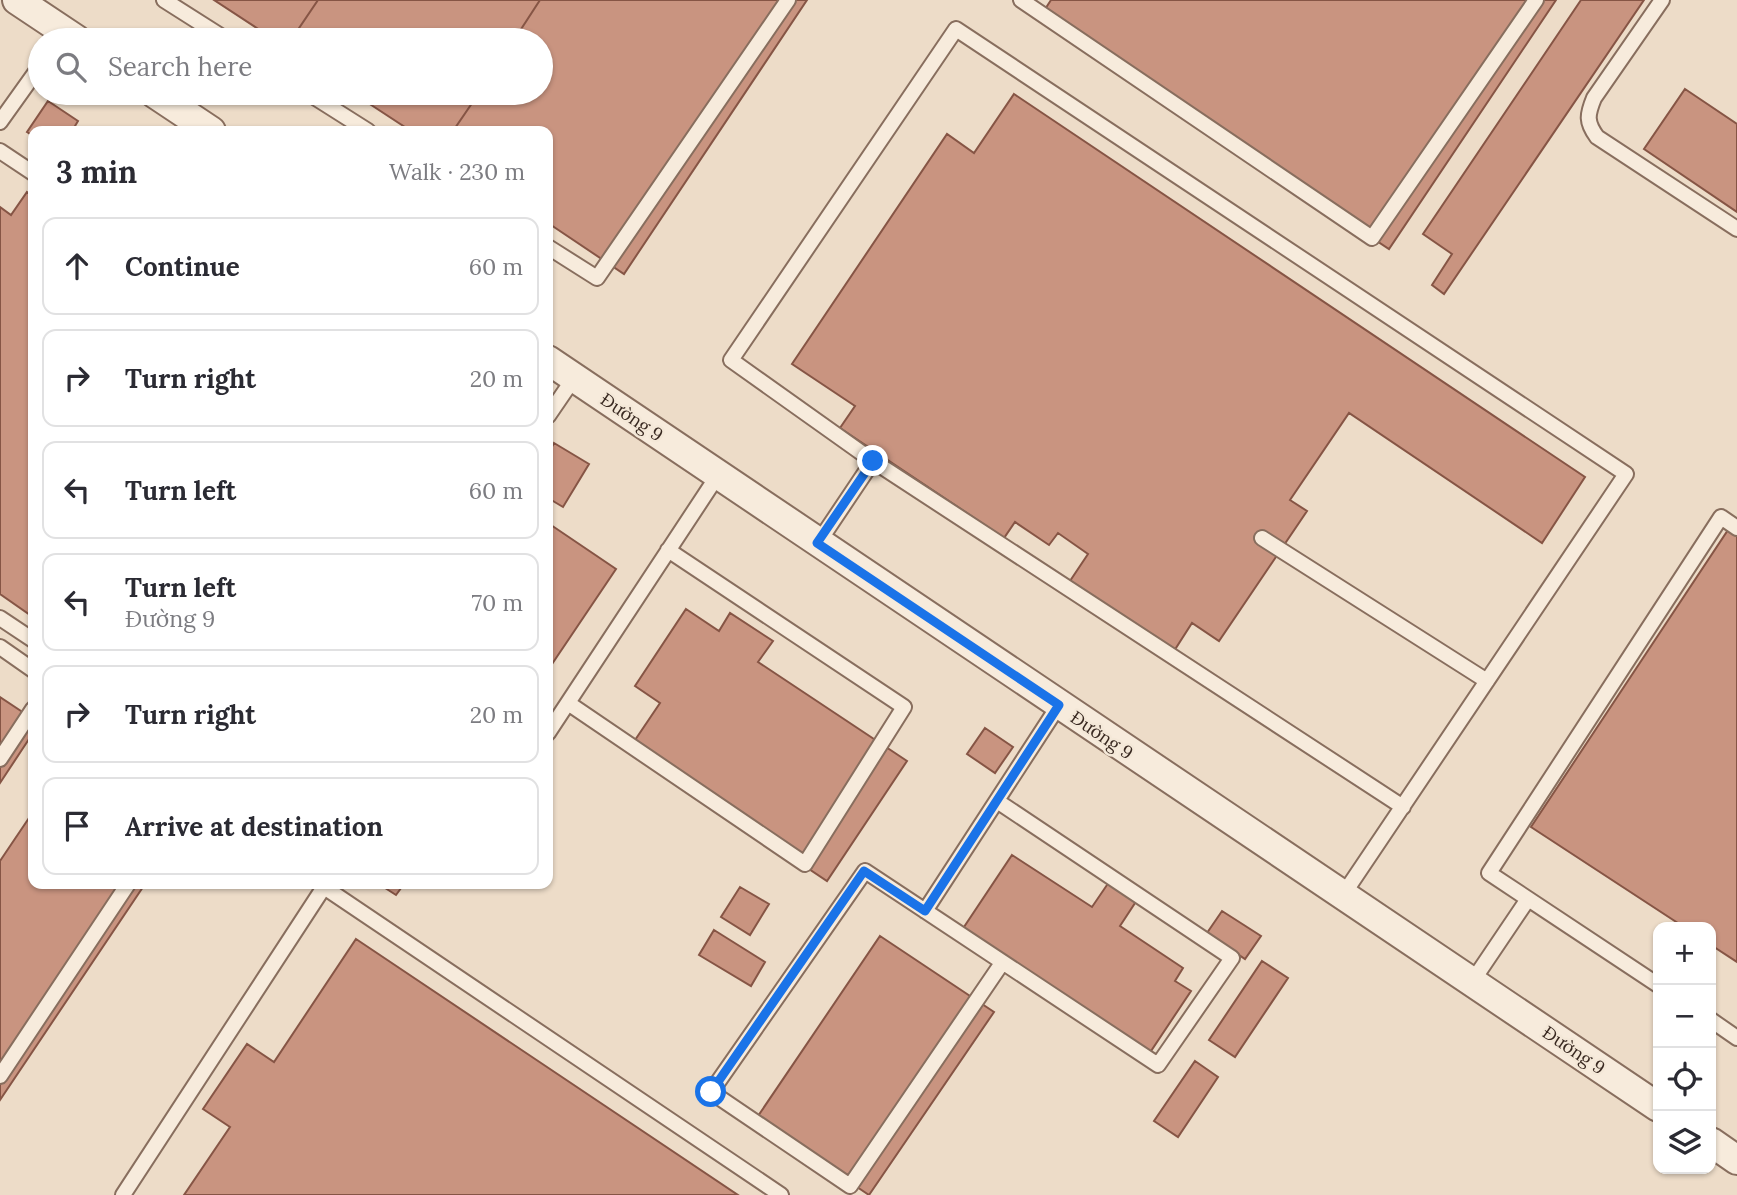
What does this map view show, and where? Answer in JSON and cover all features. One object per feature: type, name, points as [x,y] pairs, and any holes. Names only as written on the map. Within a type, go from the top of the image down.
[{"type":"street","points":[[17,0],[55,28]]},
{"type":"street","points":[[173,105],[204,126]]},
{"type":"street","name":"Đường 9","points":[[553,363],[1653,1104]]},
{"type":"street","points":[[1716,1145],[1737,1160]]},
{"type":"lane","points":[[164,0],[208,28]]},
{"type":"lane","points":[[553,250],[597,278],[788,0]]},
{"type":"lane","points":[[1021,0],[1371,238],[1536,0]]},
{"type":"lane","points":[[1662,0],[1594,98],[1588,113],[1588,125],[1597,137],[1737,229]]},
{"type":"lane","points":[[1343,895],[1403,807],[1626,474],[956,29],[731,360],[873,461],[1403,807]]},
{"type":"lane","points":[[0,122],[28,83]]},
{"type":"lane","points":[[328,105],[360,126]]},
{"type":"lane","points":[[0,151],[28,170]]},
{"type":"lane","points":[[553,409],[574,378]]},
{"type":"lane","points":[[817,543],[873,461]]},
{"type":"lane","points":[[553,726],[718,475]]},
{"type":"lane","points":[[1653,982],[1489,873],[1721,517],[1737,528]]},
{"type":"lane","points":[[1262,538],[1487,681]]},
{"type":"lane","points":[[568,703],[805,864],[904,707],[668,550]]},
{"type":"lane","points":[[0,618],[28,637]]},
{"type":"lane","points":[[0,647],[28,667]]},
{"type":"lane","points":[[925,911],[1059,705]]},
{"type":"lane","points":[[0,759],[28,717]]},
{"type":"lane","points":[[997,800],[1232,958],[1158,1065],[925,911],[864,871],[711,1092],[850,1186],[1002,962]]},
{"type":"lane","points":[[0,1076],[125,889]]},
{"type":"lane","points":[[123,1195],[323,889]]},
{"type":"lane","points":[[327,889],[781,1195]]},
{"type":"lane","points":[[1472,982],[1528,899]]},
{"type":"lane","points":[[1716,1023],[1737,1038]]},
{"type":"building","points":[[214,0],[318,0],[299,28],[257,28]]},
{"type":"building","points":[[318,0],[540,0],[522,28],[299,28]]},
{"type":"building","points":[[540,0],[807,0],[624,274],[553,226],[553,126],[456,126],[471,105],[553,105],[553,28],[522,28]]},
{"type":"building","points":[[1051,0],[1556,0],[1389,249],[1040,17]]},
{"type":"building","points":[[1581,0],[1644,0],[1444,294],[1432,285],[1452,254],[1423,234]]},
{"type":"building","points":[[1685,89],[1737,124],[1737,212],[1644,149]]},
{"type":"building","points":[[1014,94],[1585,477],[1542,543],[1349,413],[1290,500],[1307,511],[1219,641],[1192,623],[1174,651],[1070,581],[1088,554],[1058,533],[1049,545],[1015,522],[1004,538],[840,428],[855,406],[792,364],[947,134],[974,153]]},
{"type":"building","points":[[45,105],[54,105],[78,121],[75,126],[31,126]]},
{"type":"building","points":[[371,105],[471,105],[456,126],[403,126]]},
{"type":"building","points":[[28,193],[28,614],[0,594],[0,207],[11,215]]},
{"type":"building","points":[[553,445],[589,464],[563,507],[553,501]]},
{"type":"building","points":[[553,526],[616,569],[553,663]]},
{"type":"building","points":[[1728,530],[1737,536],[1737,962],[1716,948],[1716,922],[1676,922],[1531,827]]},
{"type":"building","points":[[686,609],[719,631],[730,613],[773,641],[758,662],[907,761],[827,881],[629,749],[660,703],[635,686]]},
{"type":"building","points":[[0,697],[28,716],[28,741],[0,783]]},
{"type":"building","points":[[985,728],[1013,747],[995,773],[967,754]]},
{"type":"building","points":[[28,819],[28,889],[142,889],[0,1100],[0,861]]},
{"type":"building","points":[[1012,855],[1092,907],[1109,882],[1137,900],[1120,926],[1183,968],[1175,981],[1191,991],[1145,1060],[958,936]]},
{"type":"building","points":[[740,887],[769,904],[750,935],[721,917]]},
{"type":"building","points":[[387,889],[400,889],[396,895]]},
{"type":"building","points":[[1222,911],[1261,936],[1245,959],[1207,933]]},
{"type":"building","points":[[714,930],[765,962],[751,986],[699,955]]},
{"type":"building","points":[[880,936],[994,1012],[869,1195],[756,1119]]},
{"type":"building","points":[[356,939],[738,1195],[184,1195],[230,1127],[203,1109],[247,1044],[274,1062]]},
{"type":"building","points":[[1262,961],[1288,978],[1235,1057],[1209,1040]]},
{"type":"building","points":[[1195,1061],[1218,1077],[1178,1137],[1154,1121]]},
{"type":"route","points":[[711,1092],[864,871],[925,911],[1059,705],[817,543],[873,461]]}]
